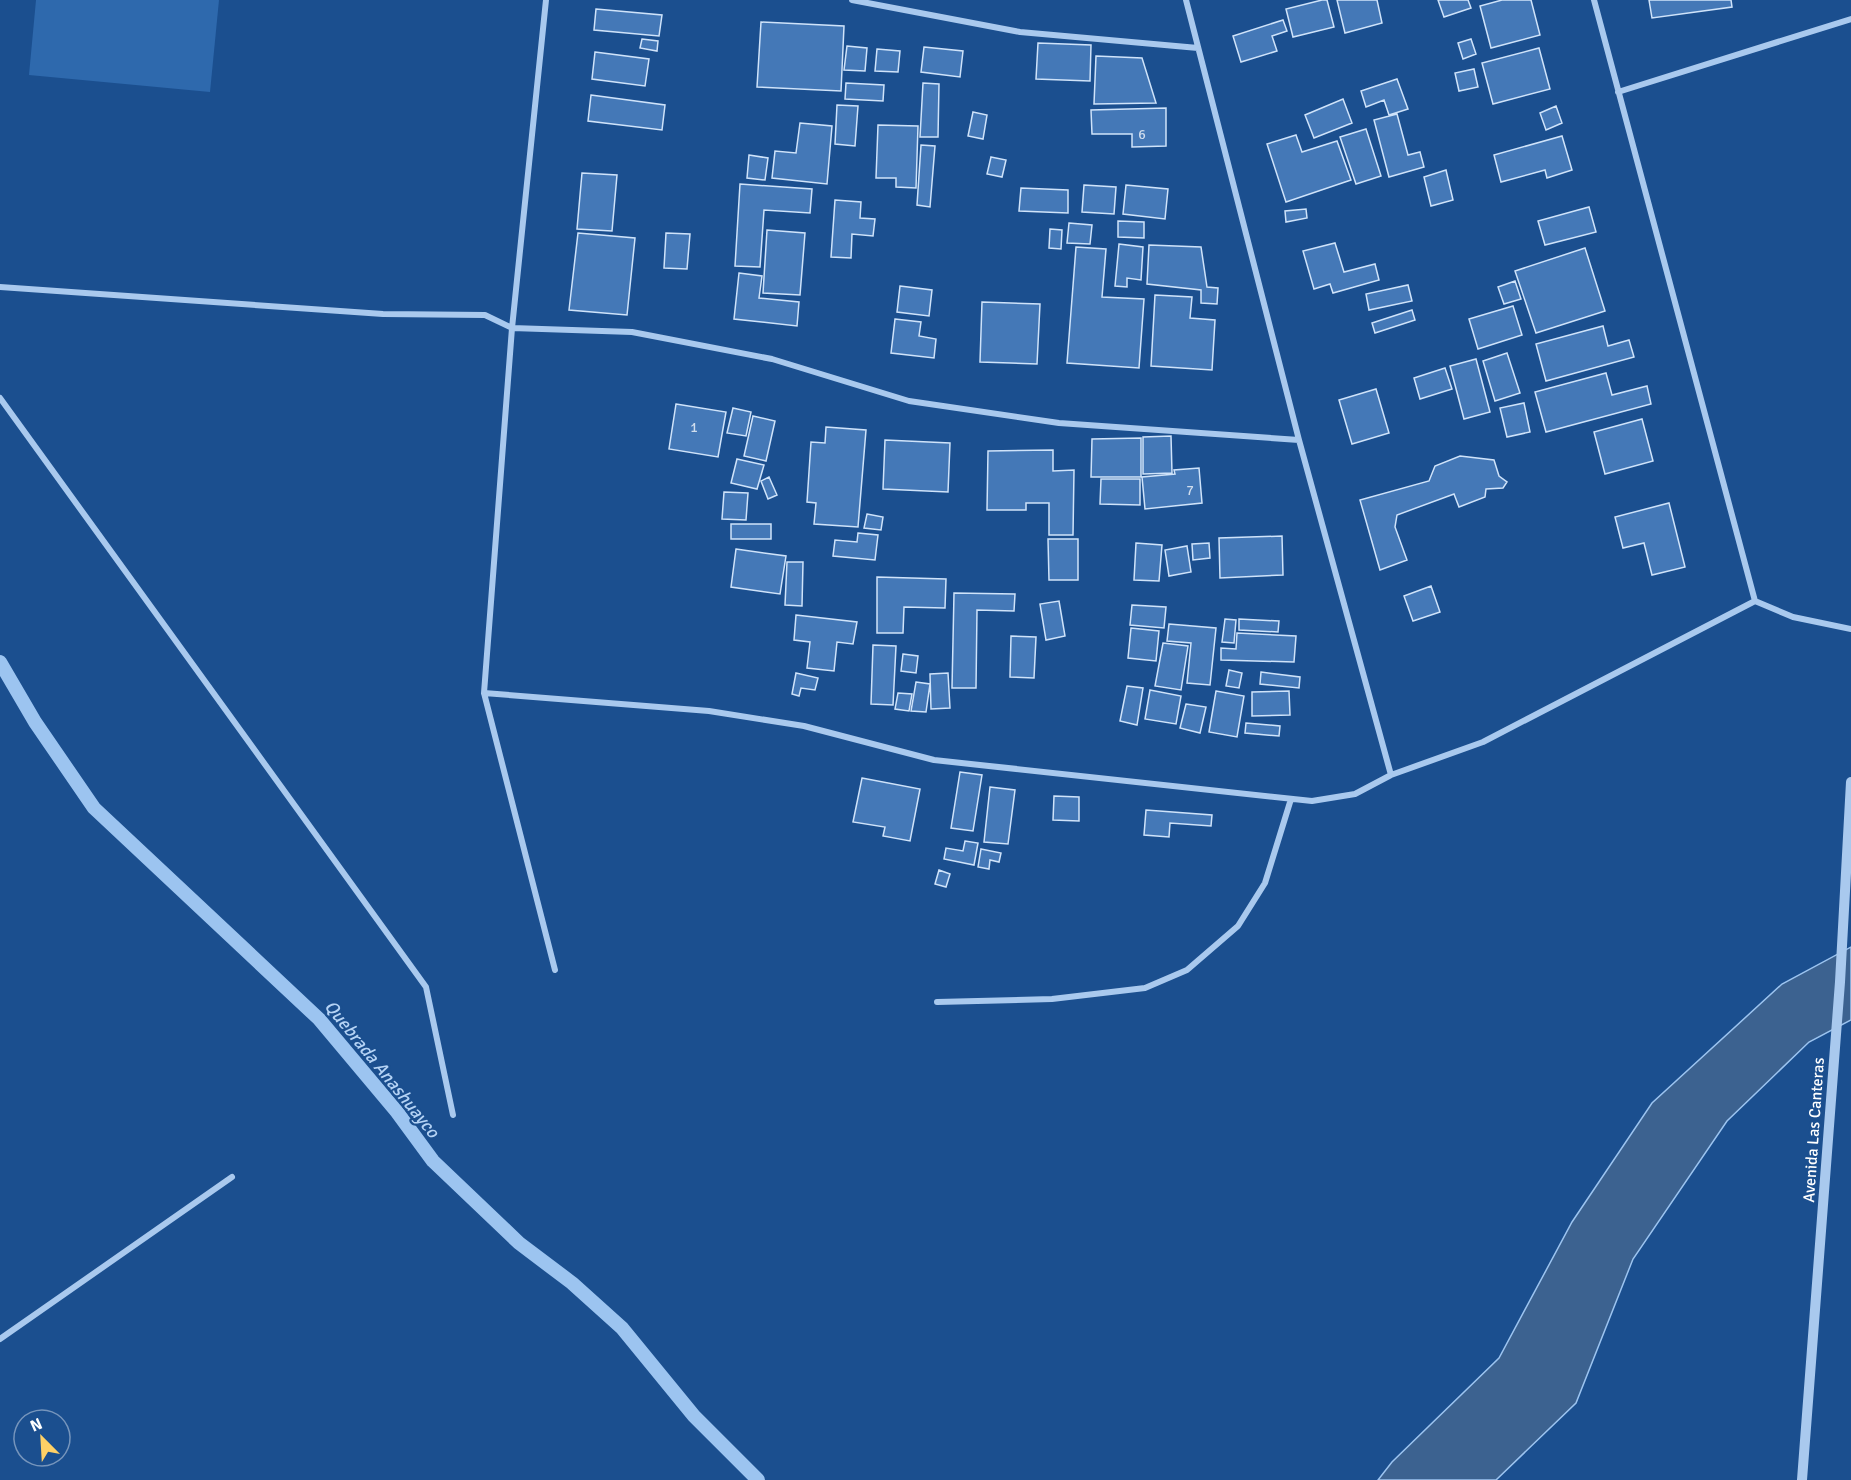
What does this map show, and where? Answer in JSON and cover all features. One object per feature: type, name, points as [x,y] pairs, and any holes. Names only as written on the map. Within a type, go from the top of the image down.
[{"type":"street","points":[[546,0],[512,328],[484,693],[555,970]]},
{"type":"street","points":[[852,0],[1020,32],[1198,48]]},
{"type":"street","points":[[1186,0],[1299,440],[1391,775]]},
{"type":"street","points":[[1594,0],[1755,601]]},
{"type":"street","points":[[1618,92],[1851,19]]},
{"type":"street","points":[[0,286],[383,314],[485,315],[512,328],[632,332],[772,359],[909,400],[1048,421],[1299,440]]},
{"type":"street","points":[[0,398],[426,987],[453,1115]]},
{"type":"street","points":[[484,693],[709,711],[804,726],[934,760],[1312,801],[1355,794],[1391,775],[1484,742],[1755,601]]},
{"type":"street","points":[[1755,601],[1793,617],[1851,629]]},
{"type":"street","name":"Avenida Las Canteras","points":[[1802,1480],[1840,982],[1851,783]]},
{"type":"street","points":[[937,1002],[1052,999],[1145,988],[1187,970],[1238,926],[1265,884],[1291,799]]},
{"type":"street","points":[[0,1339],[232,1177]]},
{"type":"shaded area","points":[[36,0],[219,0],[210,92],[29,75]]},
{"type":"shaded area","points":[[1851,947],[1851,1020],[1809,1042],[1727,1121],[1633,1259],[1576,1403],[1496,1480],[1378,1480],[1392,1462],[1499,1358],[1572,1222],[1652,1103],[1782,984]]},
{"type":"building","points":[[1327,0],[1334,27],[1293,37],[1286,9]]},
{"type":"building","points":[[1337,0],[1377,0],[1382,23],[1345,33]]},
{"type":"building","points":[[1438,0],[1468,0],[1471,8],[1444,17]]},
{"type":"building","points":[[1502,0],[1531,0],[1540,35],[1491,48],[1480,6]]},
{"type":"building","points":[[1649,0],[1731,0],[1732,7],[1652,18]]},
{"type":"building","points":[[596,9],[662,15],[659,36],[594,30]]},
{"type":"building","points":[[1283,20],[1287,31],[1272,36],[1277,51],[1241,62],[1233,36]]},
{"type":"building","points":[[761,22],[844,26],[841,91],[757,87]]},
{"type":"building","points":[[642,39],[658,41],[657,51],[640,48]]},
{"type":"building","points":[[1471,39],[1476,54],[1463,59],[1458,43]]},
{"type":"building","points":[[1038,43],[1091,45],[1090,81],[1036,79]]},
{"type":"building","points":[[847,46],[867,48],[865,71],[844,70]]},
{"type":"building","points":[[924,47],[963,51],[960,77],[921,72]]},
{"type":"building","points":[[1539,48],[1550,89],[1493,104],[1482,63]]},
{"type":"building","points":[[877,49],[900,51],[898,72],[875,71]]},
{"type":"building","points":[[595,52],[649,59],[645,86],[592,79]]},
{"type":"building","points":[[1096,56],[1142,58],[1156,103],[1094,104]]},
{"type":"building","points":[[1474,69],[1478,87],[1459,91],[1455,73]]},
{"type":"building","points":[[1397,79],[1408,109],[1389,115],[1384,100],[1366,107],[1361,91]]},
{"type":"building","points":[[846,83],[884,85],[883,101],[845,99]]},
{"type":"building","points":[[923,83],[939,84],[938,137],[920,137]]},
{"type":"building","points":[[591,95],[665,105],[662,130],[588,121]]},
{"type":"building","points":[[1343,99],[1352,123],[1314,138],[1305,115]]},
{"type":"building","points":[[837,105],[858,106],[855,146],[835,144]]},
{"type":"building","points":[[1556,106],[1562,123],[1546,130],[1540,113]]},
{"type":"building","points":[[1166,108],[1166,146],[1132,147],[1132,134],[1092,134],[1091,110]]},
{"type":"building","points":[[973,112],[987,115],[983,139],[968,136]]},
{"type":"building","points":[[1397,114],[1408,155],[1420,152],[1424,167],[1389,177],[1374,120]]},
{"type":"building","points":[[800,123],[832,126],[827,184],[772,178],[775,151],[796,153]]},
{"type":"building","points":[[878,125],[918,126],[916,188],[896,187],[896,178],[876,178]]},
{"type":"building","points":[[1366,129],[1381,176],[1356,184],[1340,137]]},
{"type":"building","points":[[1296,135],[1302,152],[1337,141],[1351,180],[1286,202],[1267,144]]},
{"type":"building","points":[[1562,136],[1572,170],[1547,178],[1545,170],[1501,182],[1494,155]]},
{"type":"building","points":[[921,145],[935,146],[930,207],[917,205]]},
{"type":"building","points":[[749,155],[768,158],[765,180],[747,178]]},
{"type":"building","points":[[991,157],[1006,160],[1002,177],[987,174]]},
{"type":"building","points":[[1446,170],[1453,200],[1431,206],[1424,177]]},
{"type":"building","points":[[582,173],[617,175],[612,231],[577,229]]},
{"type":"building","points":[[740,184],[812,189],[810,213],[764,210],[760,267],[735,266]]},
{"type":"building","points":[[1084,185],[1116,187],[1114,214],[1082,212]]},
{"type":"building","points":[[1126,185],[1168,189],[1165,219],[1123,214]]},
{"type":"building","points":[[1021,188],[1068,190],[1068,213],[1019,211]]},
{"type":"building","points":[[835,200],[861,202],[860,218],[875,219],[873,236],[852,234],[851,258],[831,257]]},
{"type":"building","points":[[1589,207],[1596,232],[1545,245],[1538,221]]},
{"type":"building","points":[[1306,209],[1307,218],[1286,222],[1285,211]]},
{"type":"building","points":[[1118,221],[1144,222],[1144,238],[1118,237]]},
{"type":"building","points":[[1069,223],[1092,225],[1090,244],[1067,243]]},
{"type":"building","points":[[1050,229],[1062,230],[1061,249],[1049,248]]},
{"type":"building","points":[[767,230],[805,233],[800,295],[763,293]]},
{"type":"building","points":[[578,233],[635,238],[627,315],[569,310]]},
{"type":"building","points":[[666,233],[690,234],[687,269],[664,268]]},
{"type":"building","points":[[1335,243],[1344,272],[1375,264],[1379,280],[1333,293],[1330,284],[1314,289],[1303,251]]},
{"type":"building","points":[[1119,244],[1143,247],[1141,280],[1127,278],[1127,287],[1115,286]]},
{"type":"building","points":[[1149,245],[1201,247],[1207,287],[1218,288],[1217,304],[1201,303],[1201,290],[1147,284]]},
{"type":"building","points":[[1076,247],[1106,249],[1102,297],[1144,299],[1139,368],[1067,363]]},
{"type":"building","points":[[1585,248],[1605,311],[1536,333],[1515,271]]},
{"type":"building","points":[[739,273],[762,276],[759,298],[799,302],[797,326],[734,319]]},
{"type":"building","points":[[1515,281],[1521,299],[1504,304],[1498,287]]},
{"type":"building","points":[[1408,285],[1412,301],[1369,310],[1366,294]]},
{"type":"building","points":[[900,286],[932,290],[929,316],[897,312]]},
{"type":"building","points":[[1155,295],[1192,297],[1190,318],[1215,320],[1212,370],[1151,366]]},
{"type":"building","points":[[982,302],[1040,304],[1037,364],[980,362]]},
{"type":"building","points":[[1513,306],[1522,335],[1478,349],[1469,319]]},
{"type":"building","points":[[1412,310],[1415,320],[1375,333],[1372,323]]},
{"type":"building","points":[[895,319],[921,322],[919,336],[936,339],[934,358],[891,353]]},
{"type":"building","points":[[1603,326],[1608,346],[1629,340],[1634,357],[1546,381],[1536,344]]},
{"type":"building","points":[[1507,353],[1520,393],[1495,401],[1483,361]]},
{"type":"building","points":[[1476,359],[1490,412],[1464,419],[1450,366]]},
{"type":"building","points":[[1445,368],[1452,389],[1420,399],[1414,378]]},
{"type":"building","points":[[1606,373],[1612,395],[1647,386],[1651,404],[1546,432],[1535,392]]},
{"type":"building","points":[[1376,389],[1389,433],[1352,444],[1339,400]]},
{"type":"building","points":[[1524,403],[1530,432],[1507,437],[1500,408]]},
{"type":"building","points":[[676,404],[726,412],[718,457],[669,449]]},
{"type":"building","points":[[733,408],[751,412],[746,436],[727,433]]},
{"type":"building","points":[[753,416],[775,421],[766,461],[744,456]]},
{"type":"building","points":[[1642,419],[1653,461],[1605,474],[1594,432]]},
{"type":"building","points":[[826,427],[866,430],[858,527],[814,524],[816,503],[807,502],[811,442],[825,443]]},
{"type":"building","points":[[1171,436],[1172,473],[1143,474],[1143,437]]},
{"type":"building","points":[[1141,438],[1141,477],[1091,477],[1092,439]]},
{"type":"building","points":[[885,440],[950,443],[948,492],[883,489]]},
{"type":"building","points":[[1053,450],[1053,471],[1074,470],[1073,535],[1049,535],[1049,503],[1026,503],[1026,510],[987,510],[988,451]]},
{"type":"building","points":[[1460,456],[1494,460],[1499,476],[1507,482],[1503,488],[1486,489],[1485,497],[1459,507],[1454,494],[1397,515],[1395,527],[1407,560],[1380,570],[1360,500],[1429,481],[1435,466]]},
{"type":"building","points":[[737,459],[764,465],[757,489],[731,483]]},
{"type":"building","points":[[1199,468],[1202,503],[1145,509],[1142,477],[1175,474],[1174,470]]},
{"type":"building","points":[[769,477],[777,495],[768,499],[761,481]]},
{"type":"building","points":[[1101,479],[1140,479],[1140,505],[1100,504]]},
{"type":"building","points":[[724,492],[748,493],[746,520],[722,519]]},
{"type":"building","points":[[1669,503],[1685,567],[1652,575],[1644,543],[1623,548],[1615,517]]},
{"type":"building","points":[[867,514],[883,517],[881,530],[864,528]]},
{"type":"building","points":[[731,524],[771,524],[771,539],[731,539]]},
{"type":"building","points":[[858,533],[878,535],[875,560],[833,556],[835,540],[857,542]]},
{"type":"building","points":[[1282,536],[1283,575],[1220,578],[1219,538]]},
{"type":"building","points":[[1048,539],[1078,539],[1078,580],[1049,580]]},
{"type":"building","points":[[1136,543],[1162,545],[1159,581],[1134,580]]},
{"type":"building","points":[[1209,543],[1210,558],[1193,560],[1192,544]]},
{"type":"building","points":[[1187,546],[1191,572],[1169,576],[1165,550]]},
{"type":"building","points":[[736,549],[786,556],[780,594],[731,587]]},
{"type":"building","points":[[787,562],[803,562],[802,606],[785,605]]},
{"type":"building","points":[[877,577],[946,579],[945,608],[904,607],[903,633],[877,633]]},
{"type":"building","points":[[1431,586],[1440,612],[1413,621],[1404,596]]},
{"type":"building","points":[[954,593],[1015,594],[1014,611],[977,610],[976,688],[952,688]]},
{"type":"building","points":[[1059,601],[1065,636],[1046,640],[1040,604]]},
{"type":"building","points":[[1132,605],[1166,607],[1164,628],[1130,625]]},
{"type":"building","points":[[796,615],[857,622],[853,644],[837,642],[834,671],[807,668],[810,642],[794,640]]},
{"type":"building","points":[[1225,619],[1236,620],[1234,643],[1222,642]]},
{"type":"building","points":[[1239,619],[1279,621],[1278,632],[1239,630]]},
{"type":"building","points":[[1169,624],[1216,628],[1210,685],[1187,683],[1191,643],[1167,641]]},
{"type":"building","points":[[1131,628],[1159,631],[1156,661],[1128,658]]},
{"type":"building","points":[[1237,633],[1296,636],[1294,662],[1221,660],[1221,648],[1236,649]]},
{"type":"building","points":[[1011,636],[1036,637],[1034,678],[1010,677]]},
{"type":"building","points":[[1163,643],[1188,646],[1181,690],[1155,686]]},
{"type":"building","points":[[873,645],[896,646],[893,705],[871,704]]},
{"type":"building","points":[[903,654],[918,656],[916,673],[901,671]]},
{"type":"building","points":[[1229,670],[1242,673],[1239,688],[1226,686]]},
{"type":"building","points":[[1261,672],[1300,677],[1299,688],[1260,684]]},
{"type":"building","points":[[796,673],[818,678],[815,690],[801,688],[799,696],[792,694]]},
{"type":"building","points":[[948,673],[950,708],[931,709],[930,674]]},
{"type":"building","points":[[916,682],[930,684],[926,712],[911,711]]},
{"type":"building","points":[[1127,686],[1143,688],[1137,725],[1120,721]]},
{"type":"building","points":[[1150,690],[1181,696],[1176,724],[1145,719]]},
{"type":"building","points":[[1216,691],[1244,696],[1237,737],[1209,732]]},
{"type":"building","points":[[1289,691],[1290,715],[1252,716],[1252,692]]},
{"type":"building","points":[[898,693],[912,694],[909,711],[895,709]]},
{"type":"building","points":[[1186,704],[1206,707],[1200,733],[1180,728]]},
{"type":"building","points":[[1246,723],[1280,726],[1279,736],[1245,733]]},
{"type":"building","points":[[960,772],[982,775],[973,831],[951,828]]},
{"type":"building","points":[[862,778],[920,789],[910,841],[883,836],[885,827],[853,822]]},
{"type":"building","points":[[990,787],[1015,790],[1008,844],[984,842]]},
{"type":"building","points":[[1054,796],[1079,797],[1079,821],[1053,820]]},
{"type":"building","points":[[1146,810],[1212,815],[1211,826],[1170,823],[1169,837],[1144,835]]},
{"type":"building","points":[[965,841],[978,843],[974,865],[944,859],[946,848],[963,851]]},
{"type":"building","points":[[981,849],[1001,853],[999,862],[990,860],[989,869],[978,867]]},
{"type":"building","points":[[939,870],[950,874],[946,887],[935,884]]},
{"type":"waterway","name":"Quebrada Anashuayco","points":[[0,662],[35,722],[94,808],[319,1019],[397,1112],[433,1161],[519,1243],[572,1283],[622,1328],[694,1416],[758,1480]]}]
